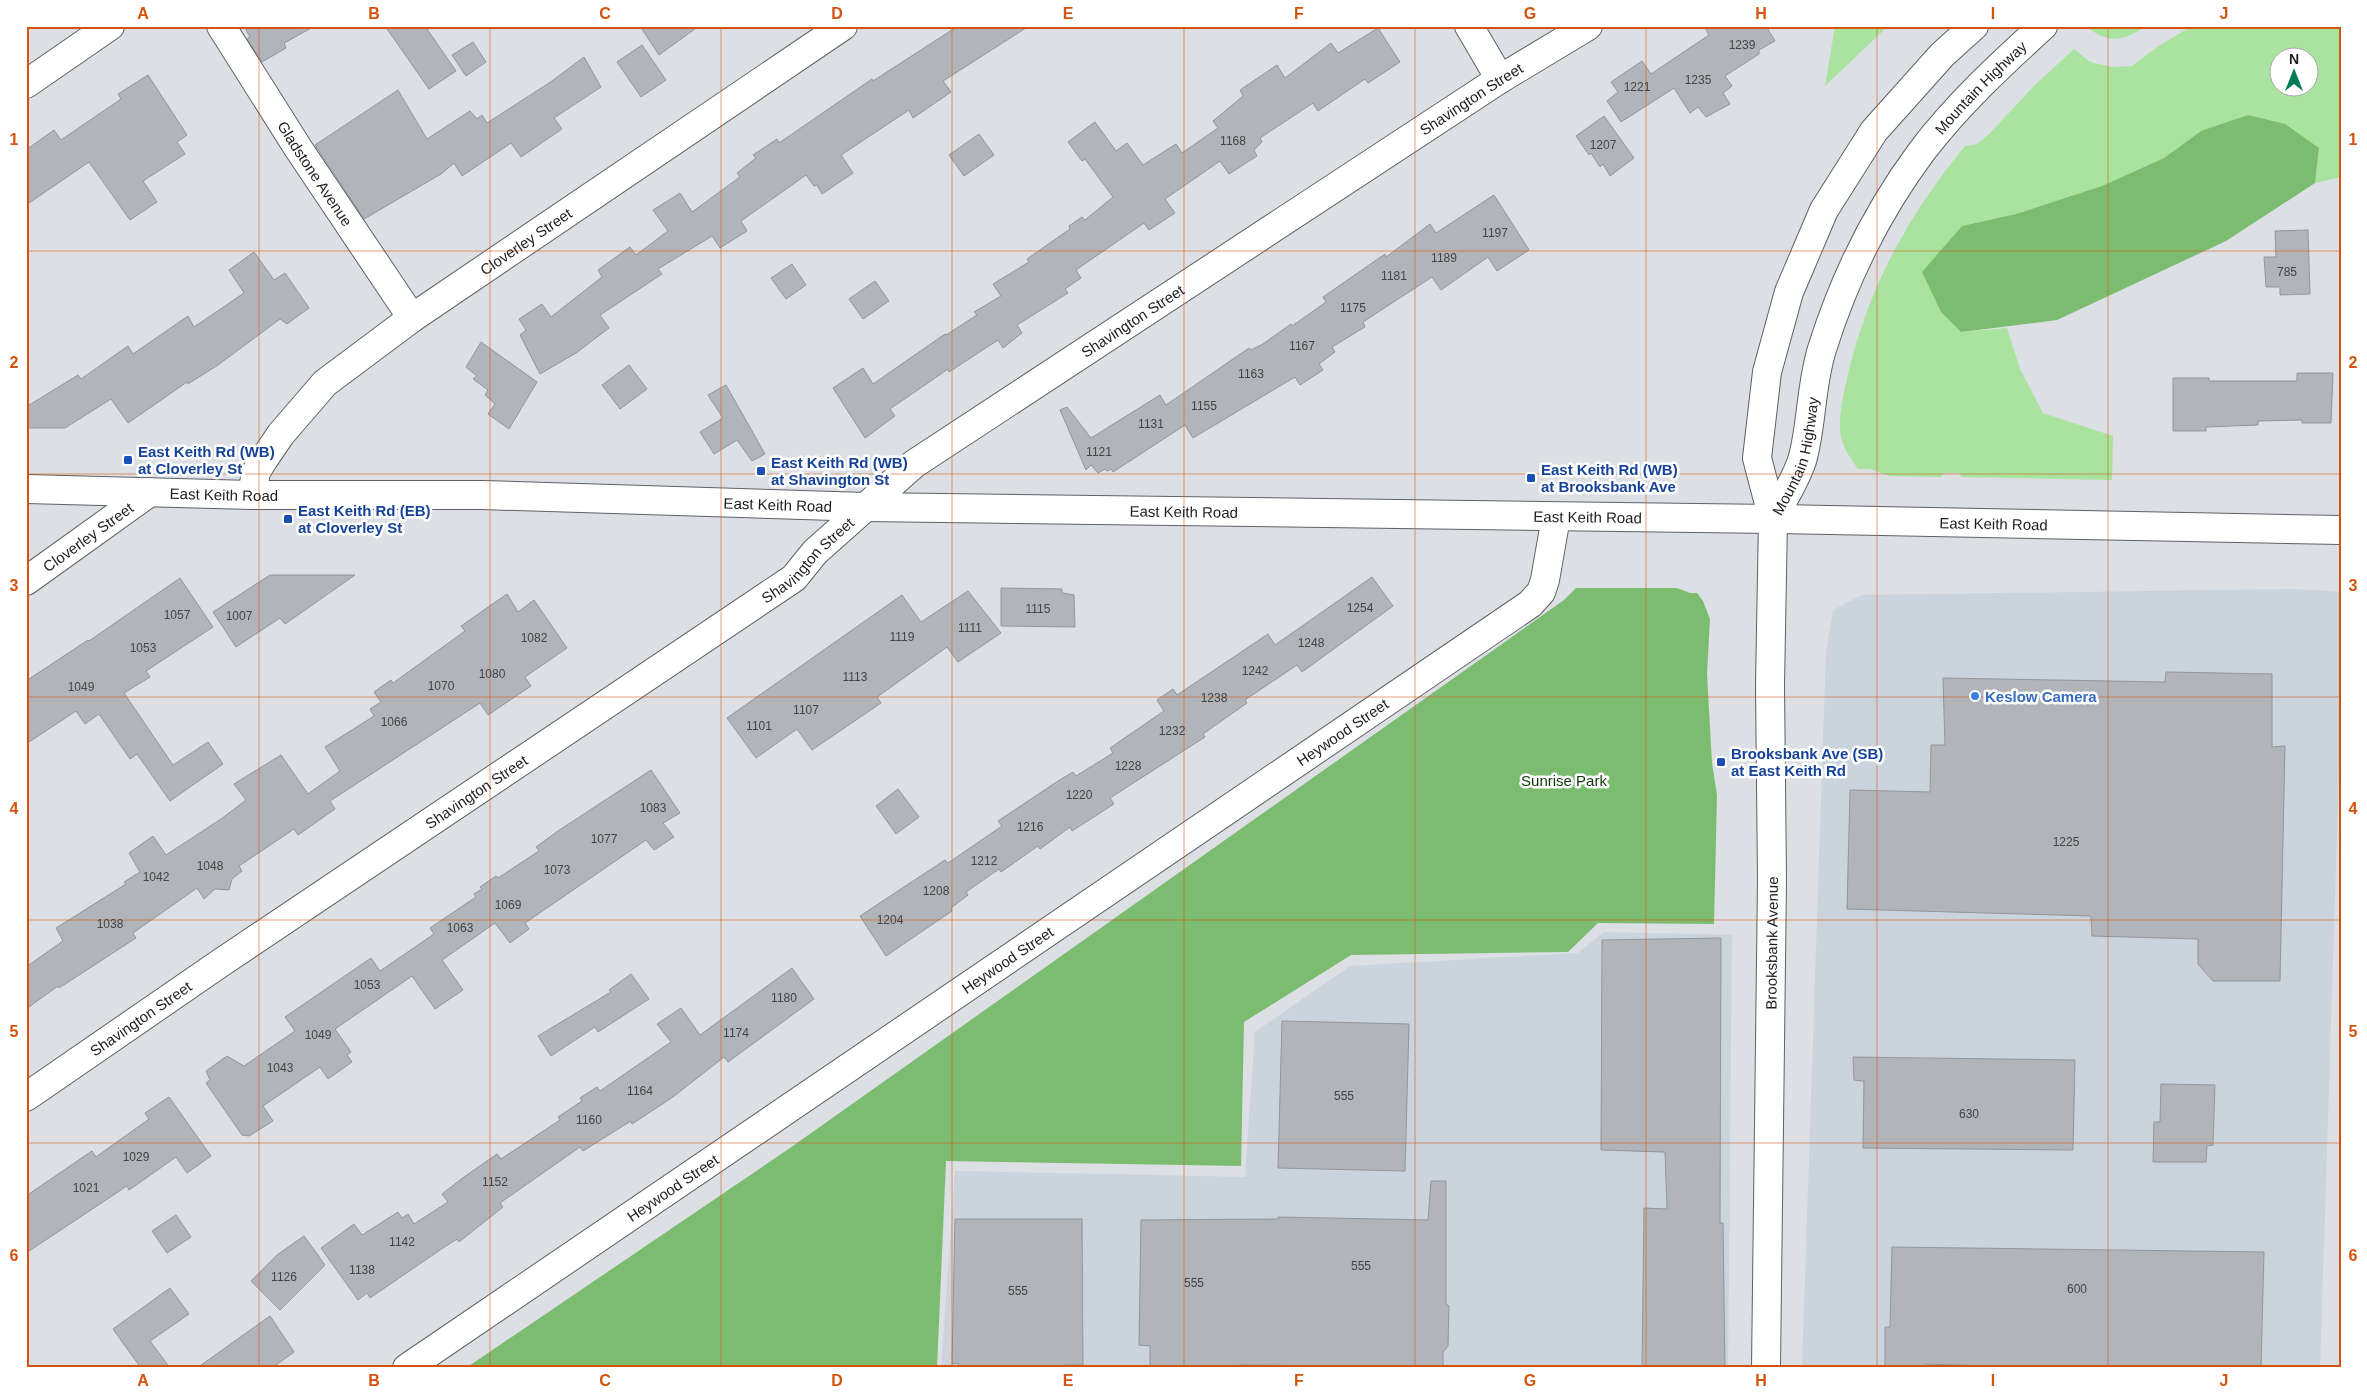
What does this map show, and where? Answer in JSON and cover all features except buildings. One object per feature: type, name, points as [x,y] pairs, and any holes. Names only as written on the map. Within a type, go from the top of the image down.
[{"type":"street","points":[[26,84],[110,26]]},
{"type":"street","name":"Gladstone Avenue","points":[[221,26],[298,148],[412,318]]},
{"type":"street","name":"Cloverley Street","points":[[252,495],[256,472],[281,434],[325,383],[412,318],[843,26]]},
{"type":"street","points":[[1469,26],[1500,79]]},
{"type":"street","name":"Shavington Street","points":[[26,1097],[219,964],[794,578],[814,552],[914,464],[1500,79],[1588,26]]},
{"type":"street","name":"Mountain Highway","points":[[1774,519],[1757,458],[1767,372],[1789,292],[1824,210],[1874,131],[1942,55],[1974,26]]},
{"type":"street","name":"Mountain Highway","points":[[1774,519],[1803,458],[1810,404],[1821,351],[1844,288],[1869,236],[1922,150],[1987,78],[2043,26]]},
{"type":"street","name":"East Keith Road","points":[[26,489],[252,495],[482,496],[866,507],[1774,519],[2341,530]]},
{"type":"street","name":"Cloverley Street","points":[[26,581],[150,492]]},
{"type":"street","name":"Heywood Street","points":[[407,1368],[1530,604],[1541,592],[1546,580],[1556,517]]},
{"type":"street","name":"Brooksbank Avenue","points":[[1766,1368],[1772,880],[1770,695],[1774,519]]},
{"type":"shaded area","points":[[2294,589],[2341,592],[2341,710],[2320,1368],[1802,1368],[1826,652],[1833,610],[1862,595]]},
{"type":"shaded area","points":[[1604,932],[1732,935],[1728,1368],[941,1368],[955,1171],[1245,1177],[1255,1032],[1350,966],[1578,953]]},
{"type":"green space","points":[[1835,26],[1888,26],[1825,86]]},
{"type":"green space","points":[[2089,26],[2147,26],[2131,35],[2111,39],[2096,33],[2088,28]]},
{"type":"green space","points":[[2192,26],[2341,26],[2341,177],[2315,183],[2319,148],[2201,131],[2164,158],[2102,186],[2016,214],[1962,226],[1961,332],[2007,328],[2020,369],[2043,413],[2113,436],[2112,480],[1962,477],[1959,473],[1944,473],[1941,477],[1890,476],[1870,469],[1858,469],[1845,449],[1840,430],[1842,403],[1847,378],[1866,314],[1878,284],[1892,255],[1925,200],[1965,146],[1977,144],[1988,135],[2035,85],[2074,49],[2090,62],[2111,67],[2132,66],[2157,47]]},
{"type":"green space","points":[[2248,115],[2285,124],[2319,148],[2315,183],[2226,241],[2057,320],[1961,332],[1941,312],[1922,272],[1962,226],[2016,214],[2102,186],[2164,158],[2201,131]]},
{"type":"green space","name":"Sunrise Park","points":[[1576,588],[1677,588],[1690,593],[1697,593],[1703,601],[1710,619],[1707,674],[1712,763],[1717,795],[1714,924],[1598,923],[1568,952],[1351,955],[1244,1022],[1241,1166],[946,1161],[937,1368],[466,1368],[790,1148],[1564,600]]},
{"type":"place","name":"East Keith Rd (WB) at Cloverley St","points":[[128,460]]},
{"type":"place","name":"East Keith Rd (WB) at Shavington St","points":[[761,471]]},
{"type":"place","name":"East Keith Rd (WB) at Brooksbank Ave","points":[[1531,478]]},
{"type":"place","name":"East Keith Rd (EB) at Cloverley St","points":[[288,519]]},
{"type":"place","name":"Keslow Camera","points":[[1975,696]]},
{"type":"place","name":"Brooksbank Ave (SB) at East Keith Rd","points":[[1721,762]]}]
